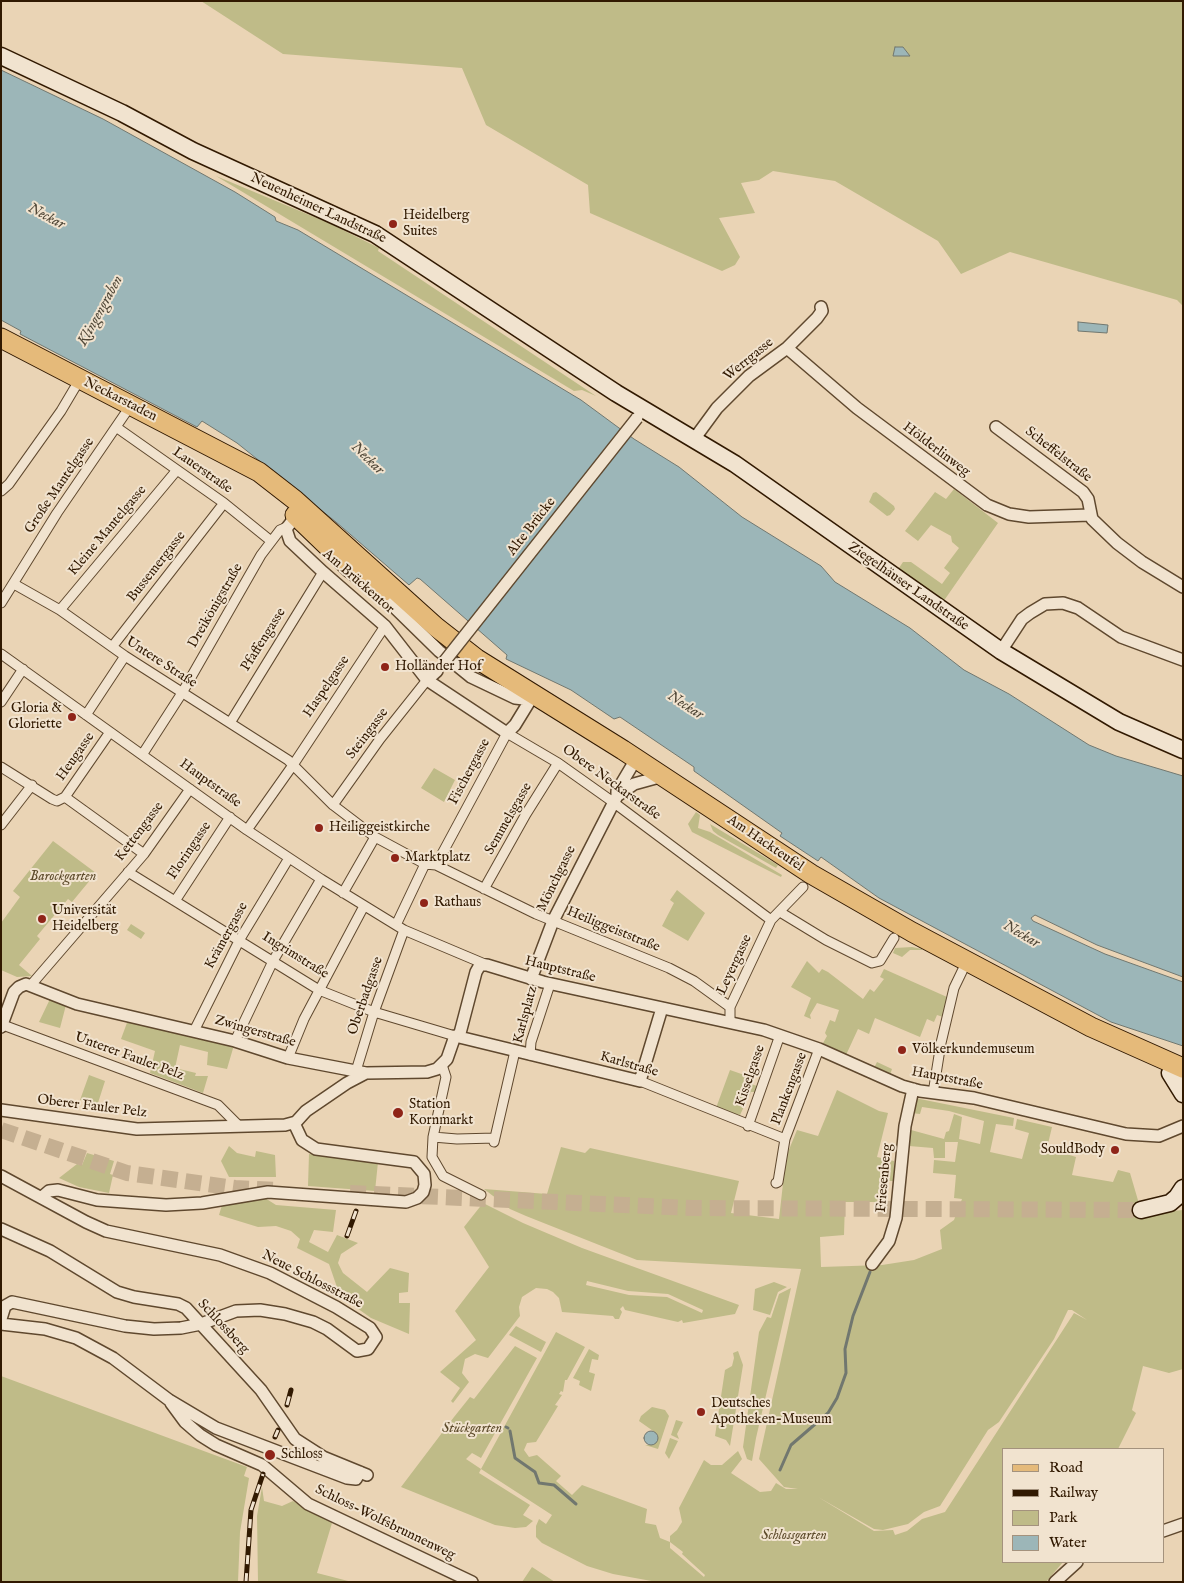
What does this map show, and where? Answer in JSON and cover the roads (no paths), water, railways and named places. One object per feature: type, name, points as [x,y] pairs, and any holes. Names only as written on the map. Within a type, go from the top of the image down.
[{"type":"main road","name":"Neuenheimer Landstraße","points":[[1,56],[122,113],[192,151],[375,234],[640,413]]},
{"type":"main road","name":"Neckarstaden","points":[[1,338],[239,463],[350,568],[390,598],[436,627]]},
{"type":"main road","name":"Ziegelhäuser Landstraße","points":[[640,413],[695,438],[752,475],[1001,651],[1120,722],[1183,750]]},
{"type":"main road","name":"Neckarstaden","points":[[295,517],[453,640]]},
{"type":"main road","name":"Am Hackteufel","points":[[453,640],[495,671],[663,776],[811,874],[1090,1027],[1118,1046],[1178,1074]]},
{"type":"main road","points":[[1178,1074],[1183,1094]]},
{"type":"main road","points":[[1183,1188],[1170,1203],[1141,1210],[1166,1210],[1183,1206]]},
{"type":"street","name":"Werrgasse","points":[[695,438],[717,408],[749,376],[787,348],[821,315],[821,307]]},
{"type":"street","name":"Hölderlinweg","points":[[787,348],[857,408],[987,506],[1009,514],[1029,517],[1090,515]]},
{"type":"street","points":[[1,491],[9,484],[60,411],[80,378]]},
{"type":"street","name":"Große Mantelgasse","points":[[1,603],[57,513],[131,405]]},
{"type":"street","name":"Alte Brücke","points":[[424,684],[640,413]]},
{"type":"street","name":"Lauerstraße","points":[[118,424],[125,434],[143,444],[224,503],[268,544]]},
{"type":"street","name":"Scheffelstraße","points":[[996,427],[1079,488],[1088,499],[1090,515],[1094,522],[1127,551],[1183,587]]},
{"type":"street","name":"Kleine Mantelgasse","points":[[60,610],[177,470]]},
{"type":"street","name":"Bussemergasse","points":[[112,647],[224,503]]},
{"type":"street","name":"Dreikönigstraße","points":[[142,754],[182,693],[268,544],[295,517]]},
{"type":"street","name":"Am Brückentor","points":[[295,517],[287,534],[290,541],[320,576],[385,626],[415,664],[424,684]]},
{"type":"street","name":"Pfaffengasse","points":[[230,723],[320,576]]},
{"type":"street","name":"Untere Straße","points":[[14,584],[60,610],[125,656],[230,723],[265,748],[295,762],[333,805]]},
{"type":"street","points":[[390,598],[392,604],[438,651],[471,677],[518,699],[527,698],[534,694]]},
{"type":"street","points":[[1001,651],[1022,620],[1030,613],[1045,604],[1063,603],[1078,608],[1121,637],[1183,660]]},
{"type":"street","name":"Haspelgasse","points":[[247,830],[295,762],[385,626]]},
{"type":"street","name":"Hauptstraße","points":[[1,654],[23,669],[71,709],[88,712],[110,732],[247,830],[321,879],[404,930],[487,965],[550,984],[730,1022],[780,1035],[818,1053],[913,1090],[974,1098],[1126,1134],[1162,1135],[1183,1126]]},
{"type":"street","points":[[88,712],[125,656]]},
{"type":"street","points":[[1,702],[23,669]]},
{"type":"street","name":"Obere Neckarstraße","points":[[424,684],[615,799],[772,920]]},
{"type":"street","name":"Steingasse","points":[[333,805],[424,684]]},
{"type":"street","name":"Fischergasse","points":[[436,865],[512,736],[515,725],[534,694]]},
{"type":"street","name":"Heugasse","points":[[65,797],[110,732]]},
{"type":"street","name":"Mönchgasse","points":[[531,979],[553,921],[615,799],[616,791],[636,759]]},
{"type":"street","name":"Semmelsgasse","points":[[484,890],[522,821],[558,763]]},
{"type":"street","points":[[1,767],[57,801],[65,797],[146,851]]},
{"type":"street","points":[[615,799],[634,784],[663,776]]},
{"type":"street","points":[[1,826],[32,785]]},
{"type":"street","name":"Kettengasse","points":[[2,1026],[4,1009],[19,987],[31,985],[146,851],[190,788]]},
{"type":"street","points":[[333,805],[375,838],[425,864],[396,924]]},
{"type":"street","name":"Floringasse","points":[[175,901],[230,817]]},
{"type":"street","points":[[343,893],[375,838]]},
{"type":"street","name":"Krämergasse","points":[[194,1031],[240,939],[289,858]]},
{"type":"street","name":"Heiliggeiststraße","points":[[425,864],[436,865],[484,890],[553,921],[669,968],[694,981],[730,1007]]},
{"type":"street","name":"Ingrimstraße","points":[[128,872],[240,939],[319,990],[374,1012],[457,1037]]},
{"type":"street","points":[[235,1041],[273,961],[321,879]]},
{"type":"street","name":"Leyergasse","points":[[730,1022],[730,1007],[772,920],[802,887]]},
{"type":"street","points":[[288,1058],[304,1019],[364,906]]},
{"type":"street","points":[[780,912],[826,940],[872,963],[880,961],[894,938]]},
{"type":"street","name":"Oberbadgasse","points":[[361,1072],[374,1012],[404,930]]},
{"type":"street","points":[[933,1093],[941,1043],[954,988],[967,961]]},
{"type":"street","points":[[481,1195],[447,1179],[438,1172],[432,1157],[433,1137],[446,1084],[446,1071],[442,1065],[457,1037],[478,968],[483,964],[487,965]]},
{"type":"street","name":"Karlsplatz","points":[[530,1055],[532,1042],[550,984]]},
{"type":"street","name":"Zwingerstraße","points":[[31,985],[77,1004],[235,1041],[288,1058],[361,1072],[427,1072],[442,1065]]},
{"type":"street","points":[[640,1081],[662,1008]]},
{"type":"street","name":"Unterer Fauler Pelz","points":[[2,1026],[218,1105],[240,1126]]},
{"type":"street","name":"Kisselgasse","points":[[748,1126],[780,1035]]},
{"type":"street","name":"Karlstraße","points":[[457,1037],[640,1081],[748,1126],[785,1139]]},
{"type":"street","points":[[433,1137],[495,1140],[515,1051]]},
{"type":"street","name":"Plankengasse","points":[[776,1183],[778,1182],[785,1139],[818,1053]]},
{"type":"street","points":[[42,1197],[49,1191],[58,1190],[97,1200],[166,1205],[202,1203],[268,1192],[406,1202],[417,1198],[423,1192],[425,1185],[424,1174],[414,1162],[316,1149],[302,1140],[294,1123],[310,1108],[361,1072]]},
{"type":"street","name":"Friesenberg","points":[[872,1264],[889,1241],[896,1218],[905,1126],[913,1090]]},
{"type":"street","name":"Oberer Fauler Pelz","points":[[1,1110],[137,1129],[294,1123]]},
{"type":"street","name":"Neue Schlossstraße","points":[[1,1176],[106,1231],[220,1255],[270,1273],[348,1314],[370,1328],[376,1338],[371,1347],[358,1351],[313,1322],[286,1314],[260,1310],[236,1311],[201,1324],[166,1329],[136,1328],[15,1302],[4,1306],[1,1319]]},
{"type":"street","name":"Schlossberg","points":[[1,1229],[50,1251],[117,1292],[182,1306],[201,1324],[265,1395],[295,1439],[323,1457],[364,1473],[355,1480],[335,1474],[216,1428],[169,1400]]},
{"type":"street","points":[[1,1324],[45,1329],[76,1338],[119,1362],[169,1400]]},
{"type":"street","name":"Schloss-Wolfsbrunnenweg","points":[[169,1400],[185,1422],[200,1435],[216,1445],[262,1465],[308,1504],[472,1582]]},
{"type":"street","points":[[1164,1531],[1183,1524]]},
{"type":"street","points":[[1055,1582],[1075,1563]]},
{"type":"water","points":[[895,47],[903,47],[910,56],[893,56]]},
{"type":"water","points":[[1,70],[103,119],[235,192],[275,217],[276,221],[298,230],[581,400],[634,439],[679,467],[742,517],[821,566],[835,582],[910,628],[964,670],[1009,694],[1089,745],[1116,756],[1183,776],[1183,977],[1097,945],[1035,915],[1031,918],[1033,921],[1105,954],[1183,982],[1183,1046],[1111,1022],[879,898],[821,857],[818,861],[780,836],[782,833],[694,771],[694,767],[620,717],[614,719],[571,690],[506,659],[507,655],[420,579],[417,578],[409,585],[336,522],[237,443],[202,421],[197,427],[20,334],[21,331],[1,320]]},
{"type":"water","points":[[1078,322],[1108,325],[1107,333],[1078,331]]},
{"type":"water","points":[[651,1431],[656,1433],[658,1438],[656,1443],[651,1445],[646,1443],[644,1438],[646,1433]]},
{"type":"waterway","points":[[780,1470],[791,1445],[828,1413],[837,1398],[846,1373],[845,1349],[853,1316],[870,1272]]},
{"type":"waterway","points":[[510,1431],[515,1458],[535,1472],[539,1483],[554,1485],[576,1504]]},
{"type":"tunnel","points":[[1,1130],[127,1173],[235,1188],[276,1190]]},
{"type":"tunnel","points":[[350,1193],[692,1208],[1141,1210]]},
{"type":"railway","points":[[347,1236],[356,1211]]},
{"type":"railway","points":[[287,1405],[291,1390]]},
{"type":"railway","points":[[275,1437],[278,1430]]},
{"type":"railway","points":[[246,1582],[251,1510],[263,1474]]},
{"type":"place","name":"Heidelberg Suites","points":[[393,224]]},
{"type":"place","name":"Holländer Hof","points":[[385,667]]},
{"type":"place","name":"Gloria & Gloriette","points":[[72,717]]},
{"type":"place","name":"Heiliggeistkirche","points":[[319,828]]},
{"type":"place","name":"Marktplatz","points":[[395,858]]},
{"type":"place","name":"Rathaus","points":[[424,903]]},
{"type":"place","name":"Universität Heidelberg","points":[[42,919]]},
{"type":"place","name":"Völkerkundemuseum","points":[[902,1050]]},
{"type":"place","name":"Station Kornmarkt","points":[[398,1113]]},
{"type":"place","name":"SouldBody","points":[[1115,1150]]},
{"type":"place","name":"Deutsches Apotheken-Museum","points":[[701,1412]]},
{"type":"place","name":"Schloss","points":[[270,1455]]},
{"type":"water label","name":"Neckar","points":[[46,217]]},
{"type":"water label","name":"Klingengraben","points":[[101,311]]},
{"type":"water label","name":"Neckar","points":[[367,459]]},
{"type":"water label","name":"Neckar","points":[[685,706]]},
{"type":"water label","name":"Neckar","points":[[1021,935]]},
{"type":"park label","name":"Barockgarten","points":[[63,877]]},
{"type":"park label","name":"Stückgarten","points":[[472,1429]]},
{"type":"park label","name":"Schlossgarten","points":[[794,1536]]}]
